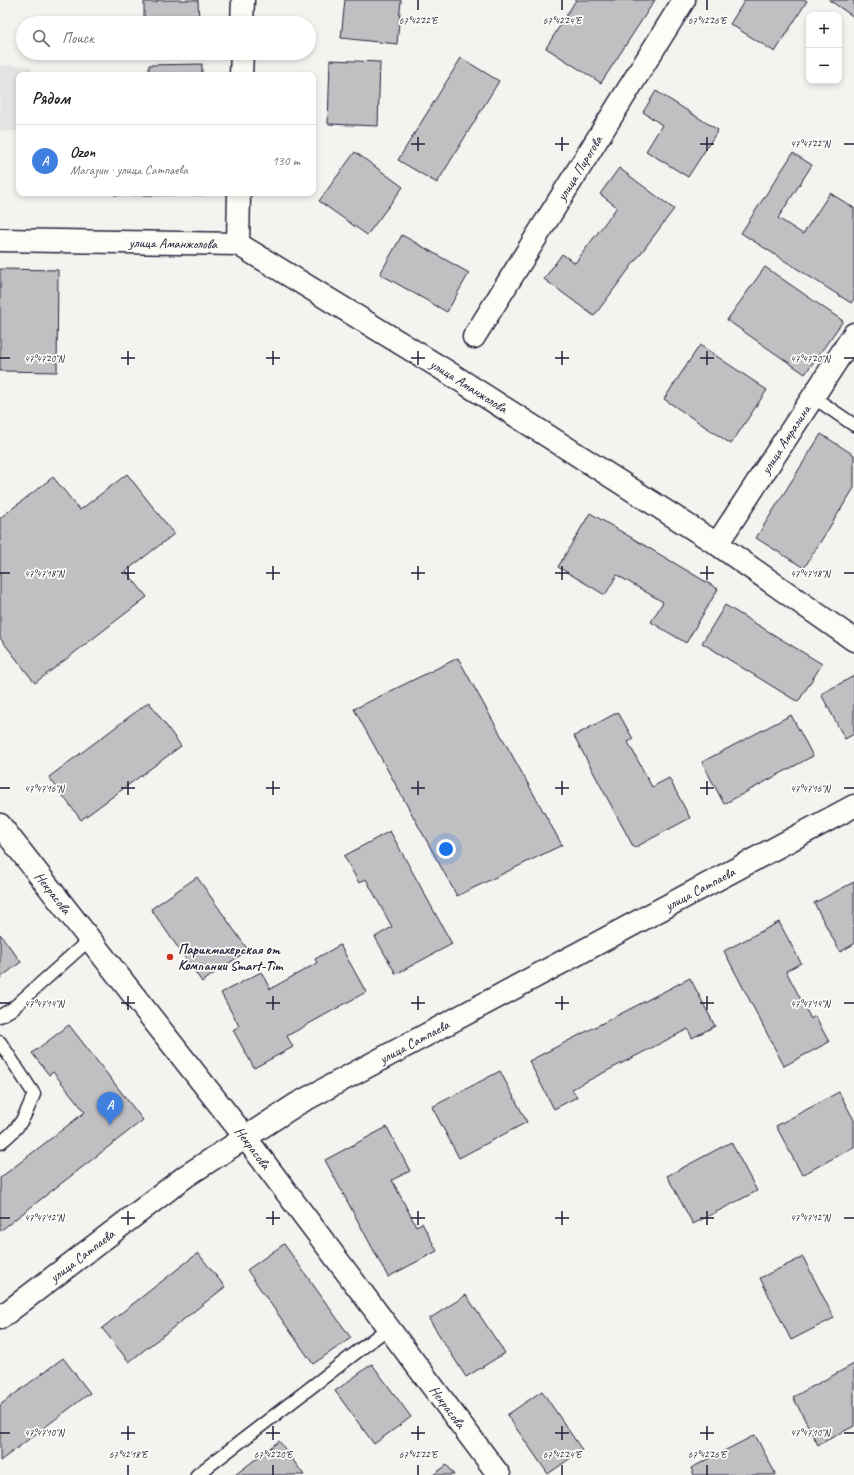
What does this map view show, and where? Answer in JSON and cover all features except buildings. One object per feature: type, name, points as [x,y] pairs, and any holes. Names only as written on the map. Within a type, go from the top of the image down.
[{"type":"street","points":[[242,0],[242,16]]},
{"type":"street","name":"улица Пирогова","points":[[474,337],[684,0]]},
{"type":"street","points":[[241,72],[242,60]]},
{"type":"street","points":[[238,244],[239,196]]},
{"type":"street","name":"улица Аманжолова","points":[[0,240],[238,244],[452,375],[717,544],[854,640]]},
{"type":"street","name":"улица Амралина","points":[[717,544],[854,334]]},
{"type":"street","name":"улица Сатпаева","points":[[0,1318],[186,1176],[297,1104],[854,806]]},
{"type":"street","name":"Некрасова","points":[[0,825],[245,1137],[499,1475]]},
{"type":"lane","points":[[813,397],[854,425]]},
{"type":"lane","points":[[0,1016],[12,1008],[90,939]]},
{"type":"lane","points":[[0,1042],[34,1094],[25,1118],[14,1132],[0,1143]]},
{"type":"lane","points":[[197,1475],[388,1328]]},
{"type":"shaded area","points":[[0,65],[31,66],[31,72],[16,72],[16,131],[0,131]]},
{"type":"place","name":"Парикмахерская от Компании Smart-Tim","points":[[170,957]]},
{"type":"place","name":"Ozon","points":[[110,1125]]}]
